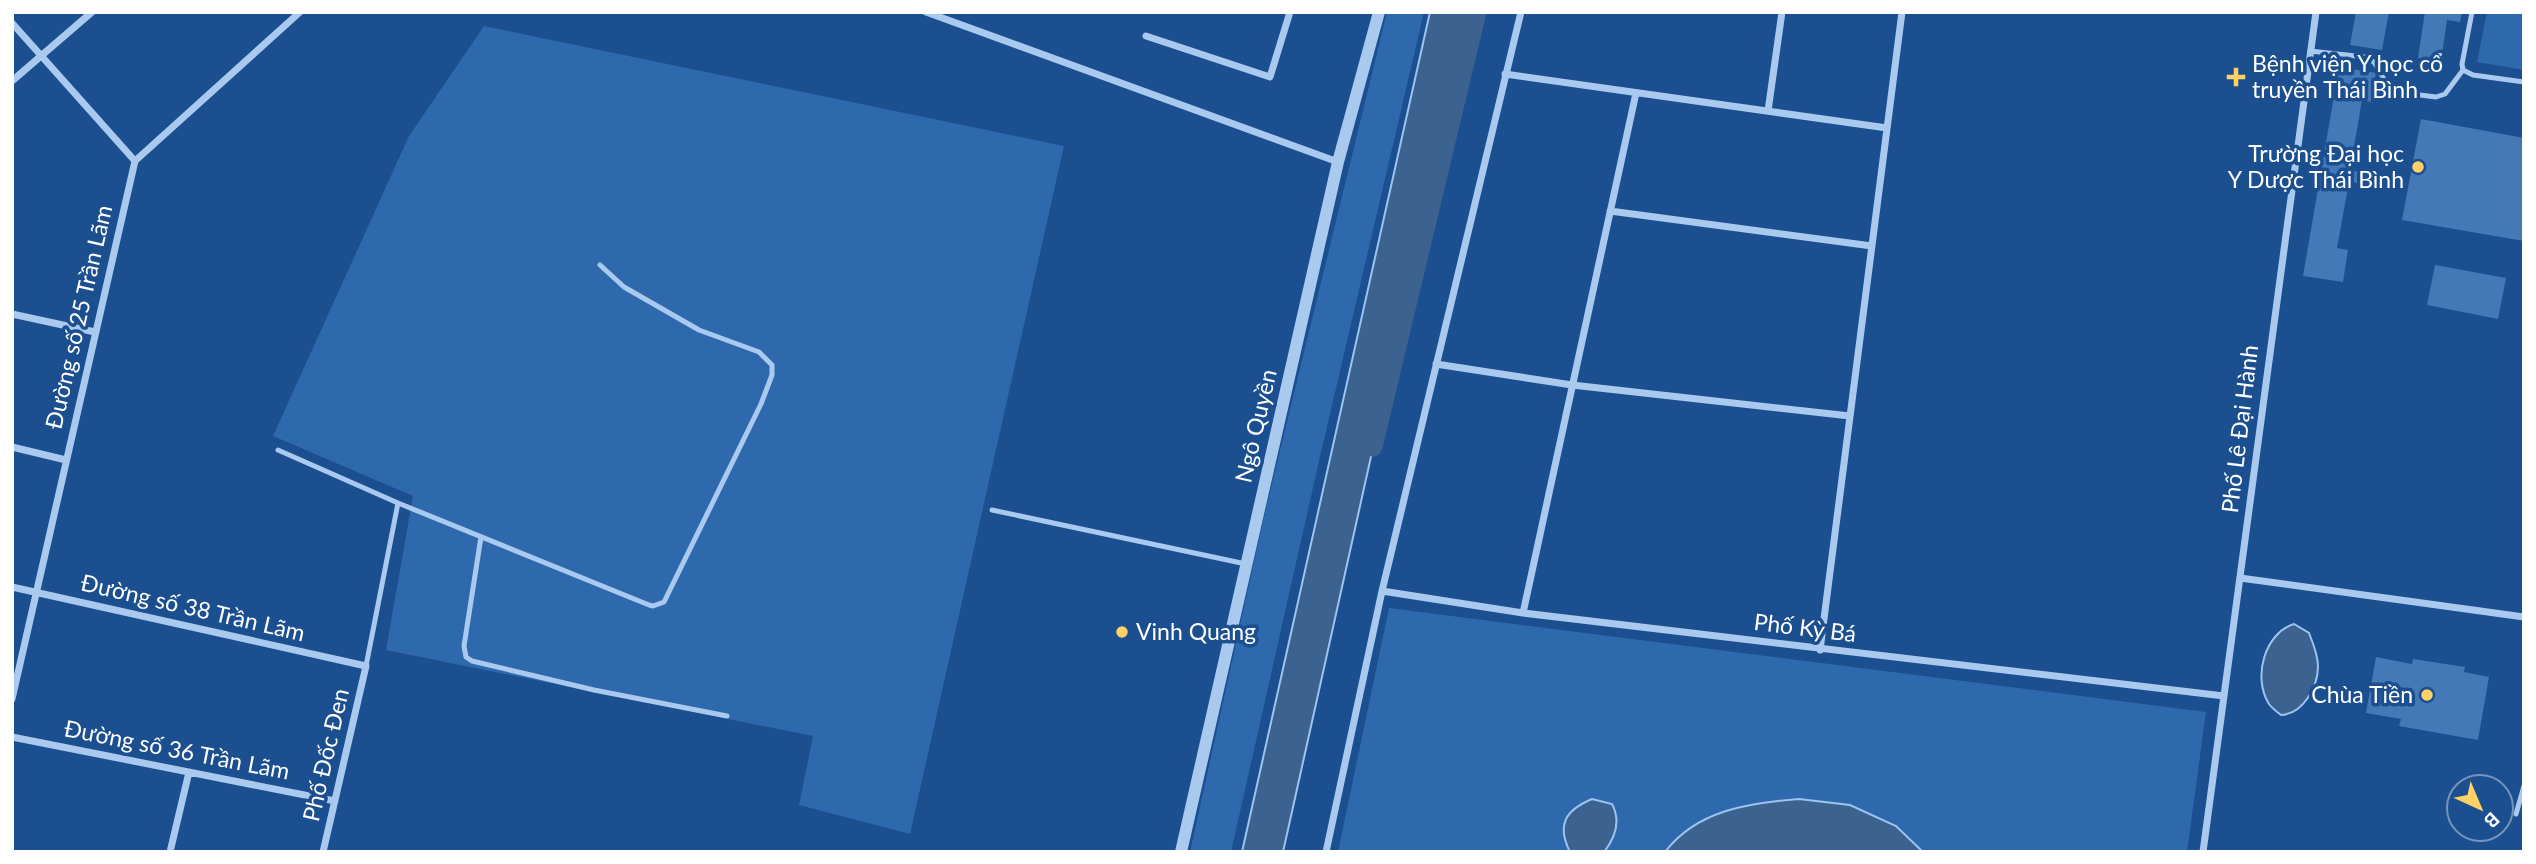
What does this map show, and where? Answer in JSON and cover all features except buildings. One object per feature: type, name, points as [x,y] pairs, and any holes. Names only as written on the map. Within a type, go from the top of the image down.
[{"type":"street","points":[[12,81],[92,12]]},
{"type":"street","points":[[12,23],[135,161],[300,12]]},
{"type":"street","points":[[926,12],[1338,162]]},
{"type":"street","points":[[1146,36],[1270,77],[1290,12]]},
{"type":"street","name":"Ngô Quyền","points":[[1181,852],[1338,162],[1379,12]]},
{"type":"street","points":[[1326,852],[1382,591],[1521,12]]},
{"type":"street","points":[[1768,111],[1782,12]]},
{"type":"street","points":[[1820,650],[1902,12]]},
{"type":"street","name":"Phố Lê Đại Hành","points":[[2203,852],[2316,12]]},
{"type":"street","points":[[1505,74],[1888,128]]},
{"type":"street","points":[[1523,613],[1636,93]]},
{"type":"street","name":"Đường số 25 Trần Lãm","points":[[12,699],[135,161]]},
{"type":"street","points":[[1610,211],[1872,246]]},
{"type":"street","points":[[12,314],[96,332]]},
{"type":"street","points":[[1436,363],[1572,385],[1850,416]]},
{"type":"street","points":[[12,447],[66,460]]},
{"type":"street","points":[[2240,578],[2524,617]]},
{"type":"street","name":"Đường số 38 Trần Lãm","points":[[12,587],[366,666]]},
{"type":"street","name":"Phố Kỳ Bá","points":[[1382,591],[1523,613],[1820,650],[2224,695]]},
{"type":"street","name":"Phố Đốc Đen","points":[[323,852],[366,666]]},
{"type":"street","name":"Đường số 36 Trần Lãm","points":[[12,737],[335,801]]},
{"type":"street","points":[[170,852],[189,772]]},
{"type":"lane","points":[[2310,51],[2365,57],[2374,62],[2389,88],[2396,92],[2436,97],[2445,94],[2463,70],[2472,12]]},
{"type":"lane","points":[[2463,70],[2473,75],[2524,82]]},
{"type":"lane","points":[[278,450],[481,537],[649,605],[657,605],[668,597],[675,576],[761,404],[773,371],[772,365],[759,352],[699,330],[624,287],[600,265]]},
{"type":"lane","points":[[366,666],[398,503]]},
{"type":"lane","points":[[992,510],[1246,564]]},
{"type":"lane","points":[[481,537],[464,646],[466,657],[472,661],[594,690],[727,716]]},
{"type":"lane","points":[[2516,814],[2524,786]]},
{"type":"shaded area","points":[[1387,12],[1424,12],[1231,852],[1190,852],[1265,512]]},
{"type":"shaded area","points":[[1430,12],[1470,12],[1283,852],[1242,852]]},
{"type":"shaded area","points":[[2487,12],[2524,12],[2524,70],[2477,62]]},
{"type":"shaded area","points":[[484,26],[1064,146],[910,834],[799,805],[813,736],[386,650],[413,496],[273,436],[409,136]]},
{"type":"shaded area","points":[[1389,608],[2206,712],[2187,852],[1338,852]]},
{"type":"shaded area","points":[[2294,624],[2309,633],[2317,658],[2317,674],[2312,690],[2302,705],[2281,715],[2269,704],[2264,693],[2262,669],[2264,657],[2275,636]]},
{"type":"shaded area","points":[[1592,799],[1612,804],[1616,817],[1614,835],[1604,852],[1570,852],[1564,833],[1566,819],[1576,808]]},
{"type":"shaded area","points":[[1799,799],[1850,805],[1896,826],[1923,852],[1665,852],[1692,827],[1725,811],[1761,803]]},
{"type":"waterway","points":[[1373,447],[1477,12]]},
{"type":"place","name":"Bệnh viện Y học cổ truyền Thái Bình","points":[[2236,77]]},
{"type":"place","name":"Trường Đại học Y Dược Thái Bình","points":[[2418,167]]},
{"type":"place","name":"Vinh Quang","points":[[1122,632]]},
{"type":"place","name":"Chùa Tiền","points":[[2427,695]]}]
